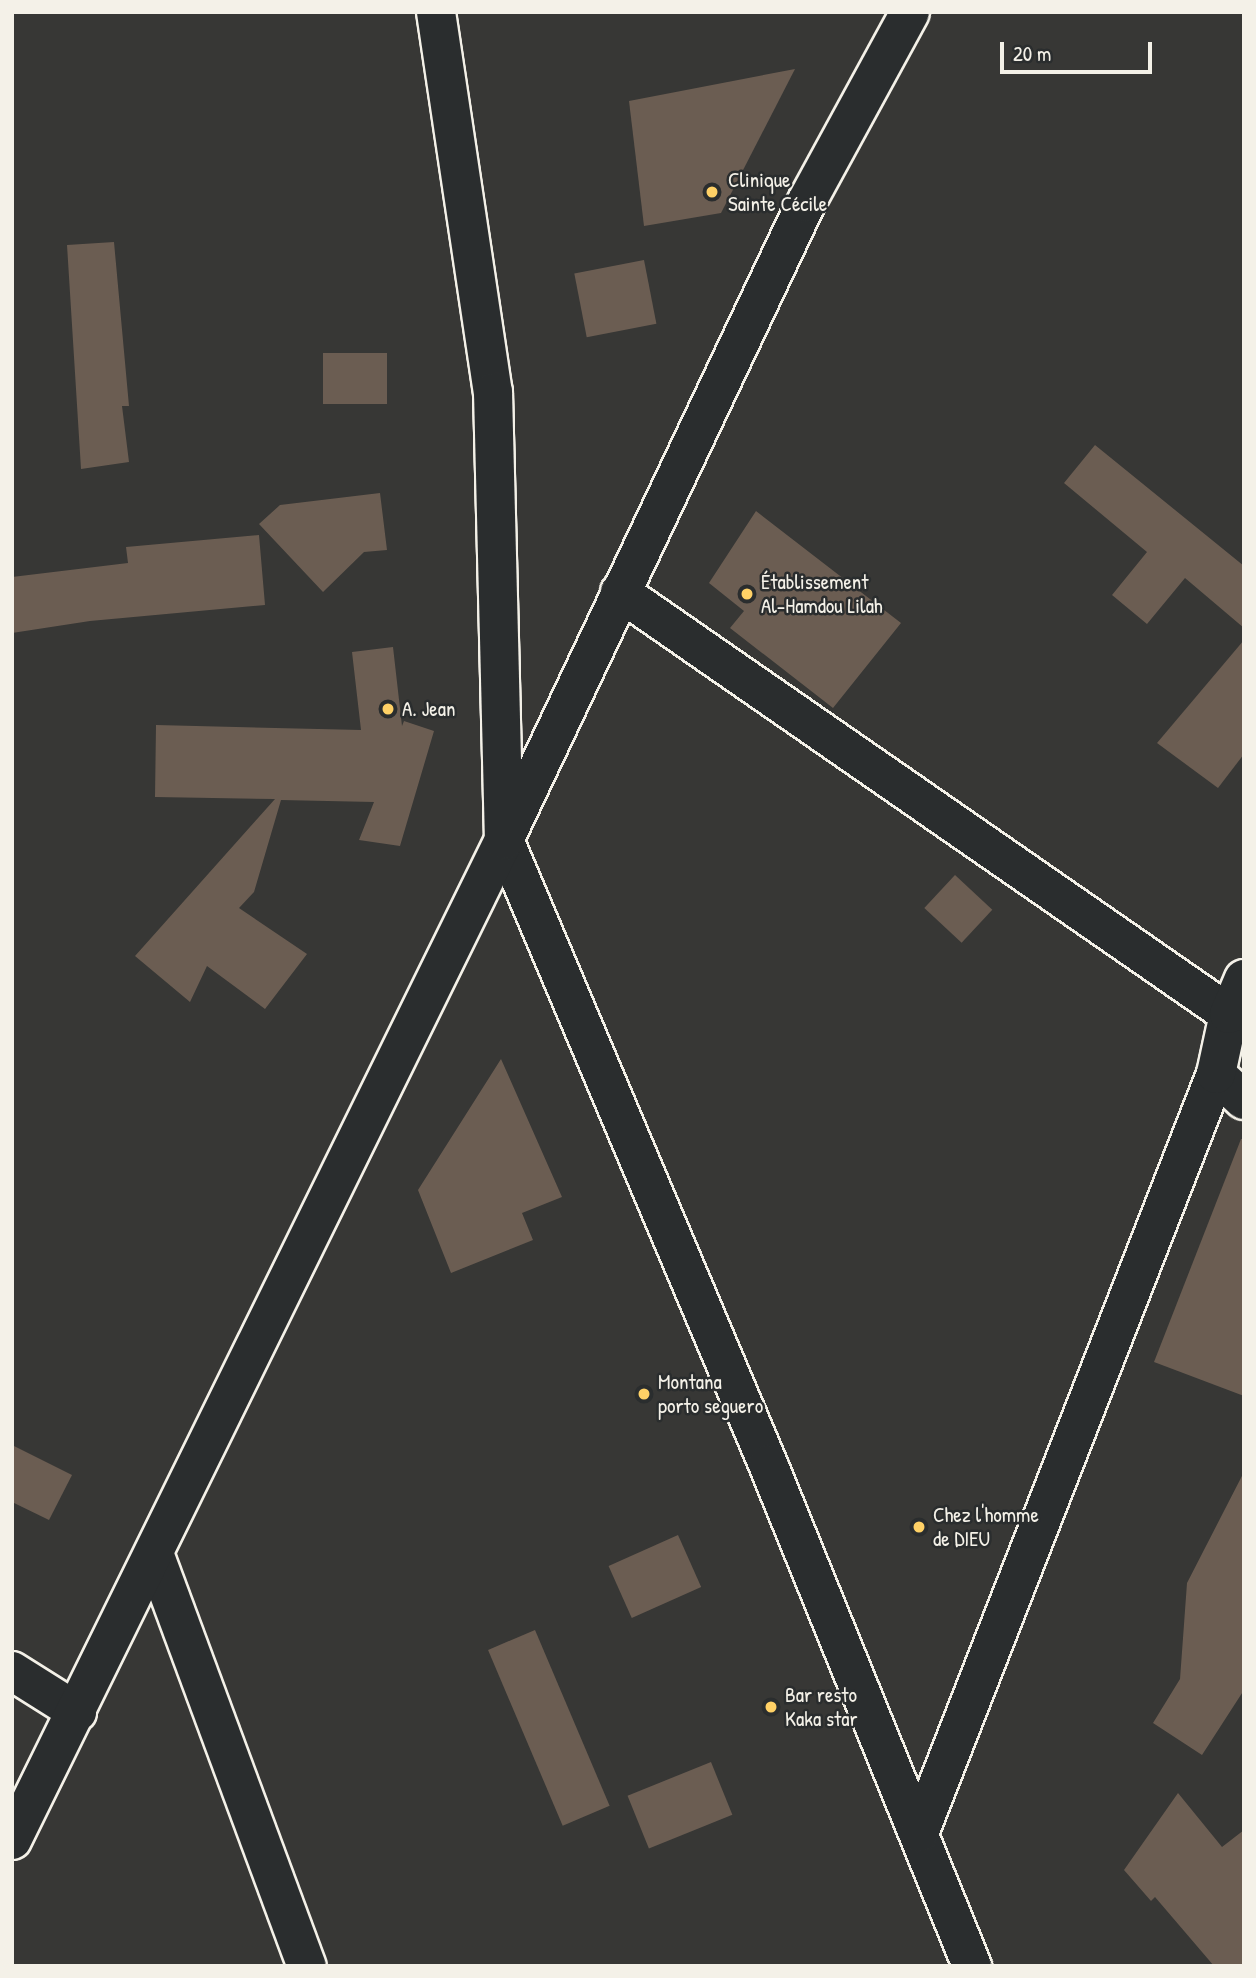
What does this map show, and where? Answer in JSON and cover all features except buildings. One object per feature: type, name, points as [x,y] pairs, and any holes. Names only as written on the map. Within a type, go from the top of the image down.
[{"type":"street","points":[[436,12],[493,392],[504,839],[972,1966]]},
{"type":"street","points":[[12,1840],[155,1556],[504,839],[806,204],[910,12]]},
{"type":"street","points":[[620,592],[1236,997],[1216,1074],[919,1833]]},
{"type":"street","points":[[1216,1074],[1244,1100]]},
{"type":"street","points":[[155,1556],[307,1966]]},
{"type":"street","points":[[12,1671],[76,1712]]},
{"type":"place","name":"Clinique Sainte Cécile","points":[[712,192]]},
{"type":"place","name":"Établissement Al-Hamdou Lilah","points":[[747,594]]},
{"type":"place","name":"A. Jean","points":[[388,709]]},
{"type":"place","name":"Montana porto seguero","points":[[644,1394]]},
{"type":"place","name":"Chez l'homme de DIEU","points":[[919,1527]]},
{"type":"place","name":"Bar resto Kaka star","points":[[771,1707]]}]
